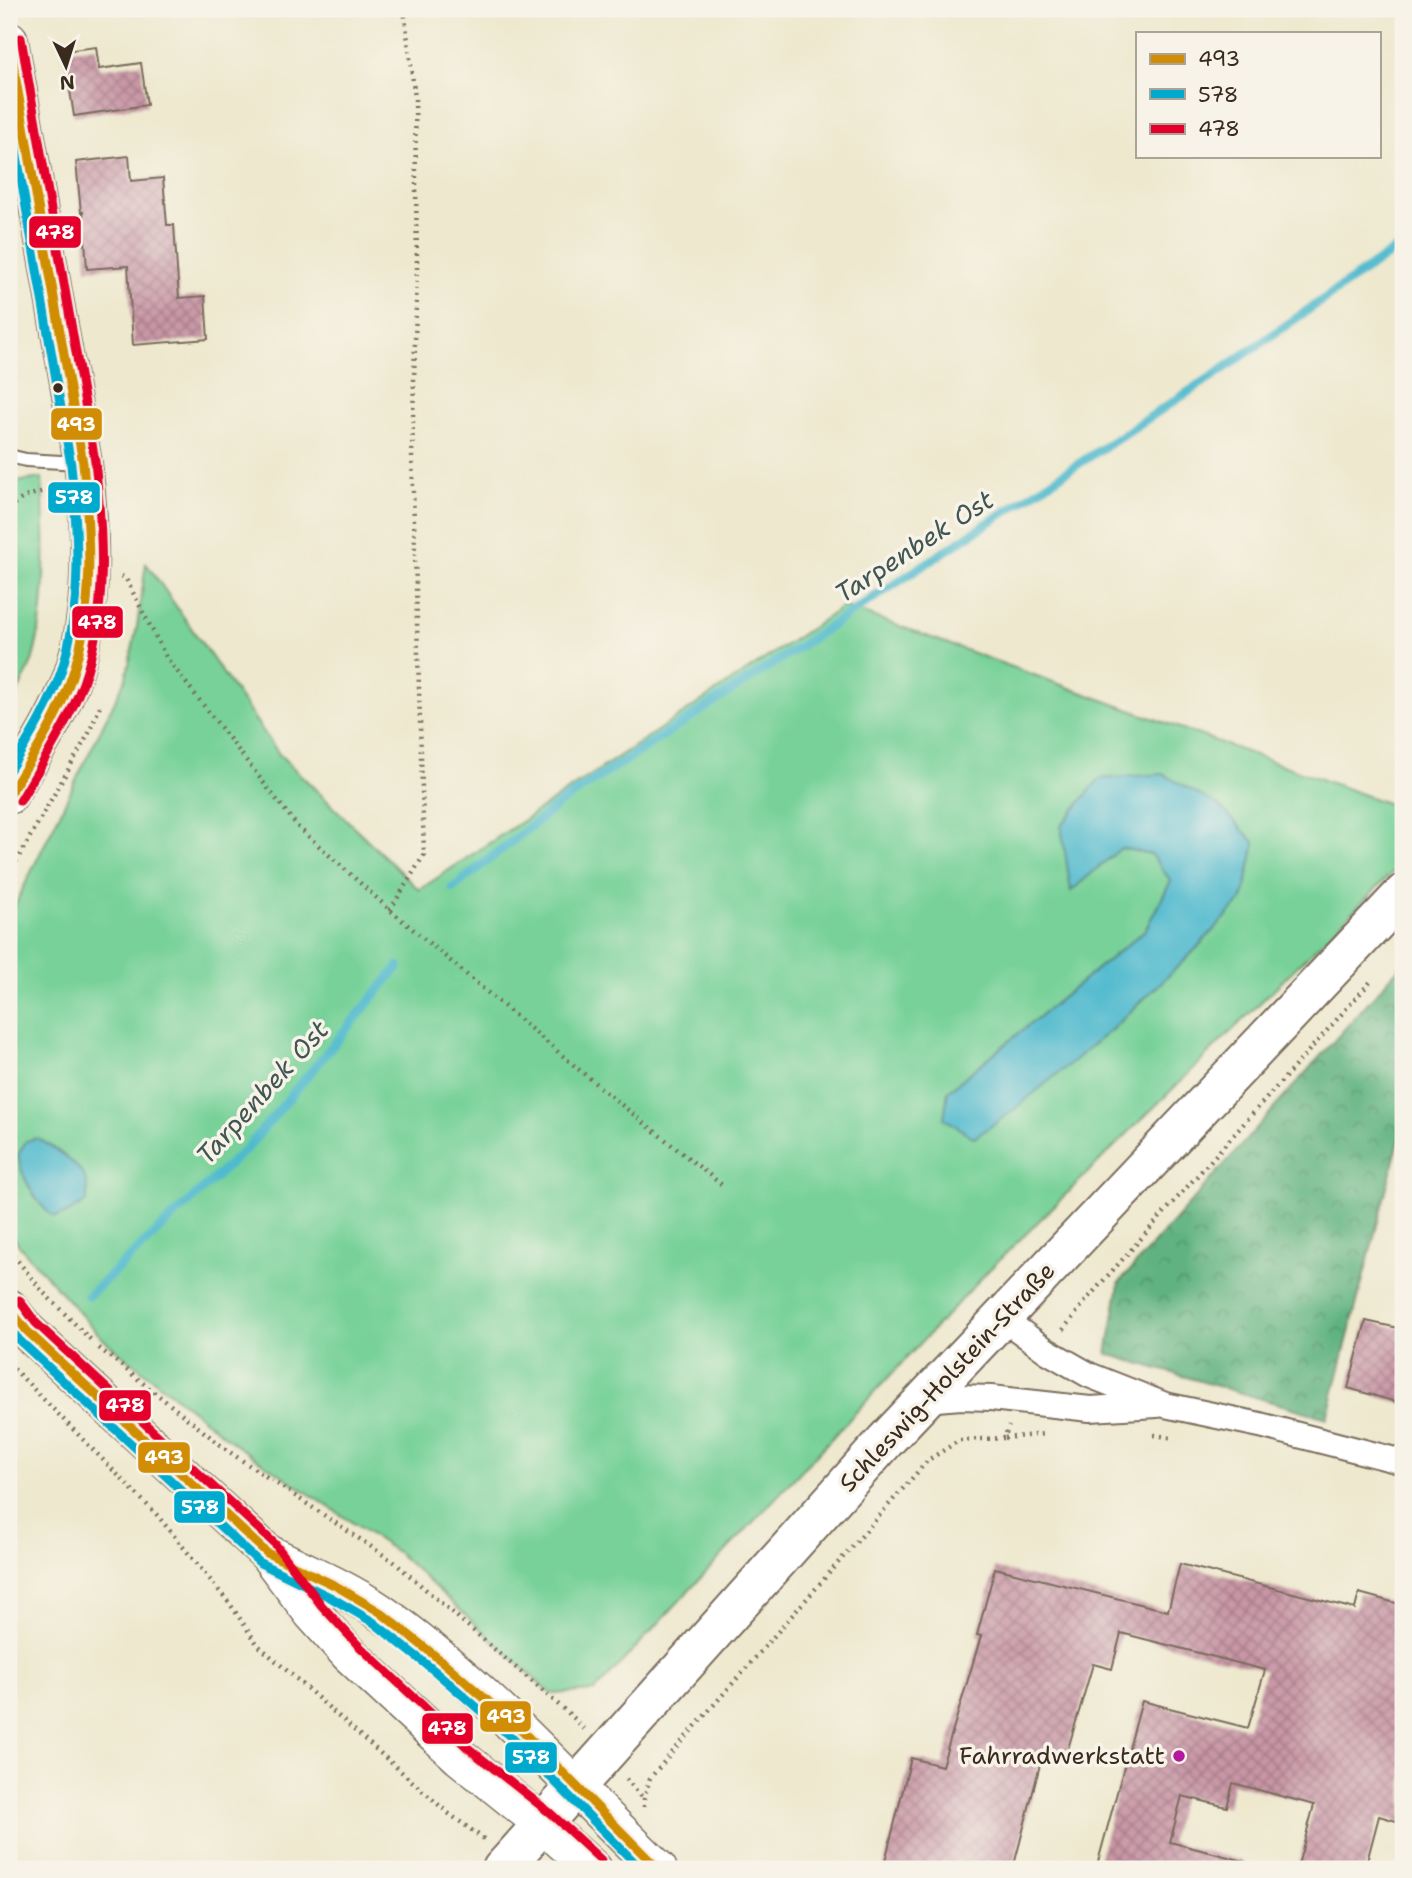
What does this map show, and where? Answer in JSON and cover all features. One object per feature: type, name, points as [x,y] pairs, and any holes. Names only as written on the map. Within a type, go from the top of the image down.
[{"type":"main road","points":[[9,40],[83,463],[89,558],[83,628],[71,678],[57,711],[9,795]]},
{"type":"main road","name":"Schleswig-Holstein-Straße","points":[[506,1864],[924,1400],[1403,894]]},
{"type":"main road","points":[[9,1308],[27,1331],[267,1553],[313,1614],[348,1653],[460,1758],[542,1823],[593,1869]]},
{"type":"main road","points":[[267,1553],[335,1586],[380,1612],[444,1663],[519,1728],[658,1869]]},
{"type":"street","points":[[1002,1318],[1047,1351],[1089,1376],[1165,1405],[1260,1425],[1403,1462]]},
{"type":"street","points":[[924,1400],[961,1396],[1090,1409],[1165,1405]]},
{"type":"lane","points":[[9,456],[26,460],[83,463]]},
{"type":"path","points":[[390,910],[424,855],[412,455],[418,268],[415,98],[404,9]]},
{"type":"path","points":[[9,509],[34,493],[56,489]]},
{"type":"path","points":[[89,558],[127,579],[166,657],[298,827],[390,910],[608,1094],[722,1185]]},
{"type":"path","points":[[1047,1351],[1088,1298],[1376,976]]},
{"type":"path","points":[[9,1250],[43,1293],[99,1348],[228,1451],[394,1562],[575,1719],[644,1799]]},
{"type":"path","points":[[9,1363],[157,1515],[230,1604],[258,1645],[506,1864]]},
{"type":"path","points":[[1004,1438],[1019,1401]]},
{"type":"path","points":[[624,1837],[643,1815],[650,1778],[928,1460],[960,1440],[1055,1433]]},
{"type":"path","points":[[1145,1433],[1185,1439]]},
{"type":"green space","points":[[42,478],[43,592],[38,638],[31,664],[9,707],[9,483]]},
{"type":"green space","points":[[146,563],[279,754],[419,890],[844,606],[1403,809],[1403,862],[989,1270],[595,1691],[551,1694],[398,1553],[236,1445],[104,1340],[20,1247],[9,1230],[9,917],[126,678]],"holes":[[[1255,843],[1242,899],[1192,953],[1111,1030],[948,1091],[1145,930],[1171,881],[1151,854],[1121,848]],[[60,1153],[70,1163],[87,1201],[66,1214]]]},
{"type":"green space","points":[[1403,963],[1403,1125],[1327,1418],[1107,1354],[1119,1283]]},
{"type":"water","points":[[1163,774],[1221,807],[1255,843],[1243,899],[1192,953],[1111,1030],[1011,1112],[974,1138],[944,1118],[948,1091],[1145,930],[1171,881],[1151,854],[1121,848],[1071,891],[1061,826],[1099,779]]},
{"type":"water","points":[[37,1138],[71,1161],[85,1178],[87,1201],[66,1214],[54,1217],[47,1211],[35,1197],[22,1172],[18,1155],[26,1141]]},
{"type":"building","points":[[96,47],[99,69],[141,63],[147,105],[74,116],[64,51]]},
{"type":"building","points":[[129,156],[131,181],[163,178],[167,225],[174,225],[179,298],[205,296],[208,339],[133,345],[128,266],[87,269],[76,162]]},
{"type":"building","points":[[1366,1321],[1403,1329],[1403,1404],[1348,1388]]},
{"type":"building","points":[[1180,1564],[1355,1609],[1359,1593],[1403,1605],[1403,1823],[1379,1816],[1365,1869],[1297,1869],[1314,1805],[1233,1783],[1227,1807],[1182,1796],[1170,1842],[1244,1861],[1243,1869],[1096,1869],[1142,1701],[1248,1728],[1265,1670],[1121,1633],[1112,1669],[1093,1664],[1065,1759],[1043,1753],[1013,1869],[883,1869],[911,1758],[942,1766],[981,1636],[977,1635],[995,1568],[1168,1611]]},
{"type":"waterway","name":"Tarpenbek Ost","points":[[453,888],[560,803],[1219,372],[1403,244]]},
{"type":"waterway","name":"Tarpenbek Ost","points":[[88,1296],[248,1147],[399,966]]},
{"type":"transit line","name":"478","points":[[20,801],[62,729],[83,683],[97,629],[101,573],[95,461],[21,38]]},
{"type":"transit line","name":"493","points":[[9,40],[83,463],[89,544],[84,624],[72,676],[52,723],[9,795]]},
{"type":"transit line","name":"578","points":[[9,110],[71,465],[77,543],[73,621],[61,672],[44,711],[9,771]]},
{"type":"transit line","name":"478","points":[[19,1300],[36,1323],[275,1544],[322,1606],[357,1644],[468,1748],[550,1813],[601,1860]]},
{"type":"transit line","name":"493","points":[[9,1308],[27,1331],[267,1553],[336,1586],[380,1612],[444,1663],[519,1728],[658,1869]]},
{"type":"transit line","name":"578","points":[[9,1328],[260,1563],[330,1597],[373,1622],[436,1672],[511,1737],[641,1869]]},
{"type":"place","name":"Fahrradwerkstatt","points":[[1179,1756]]}]
